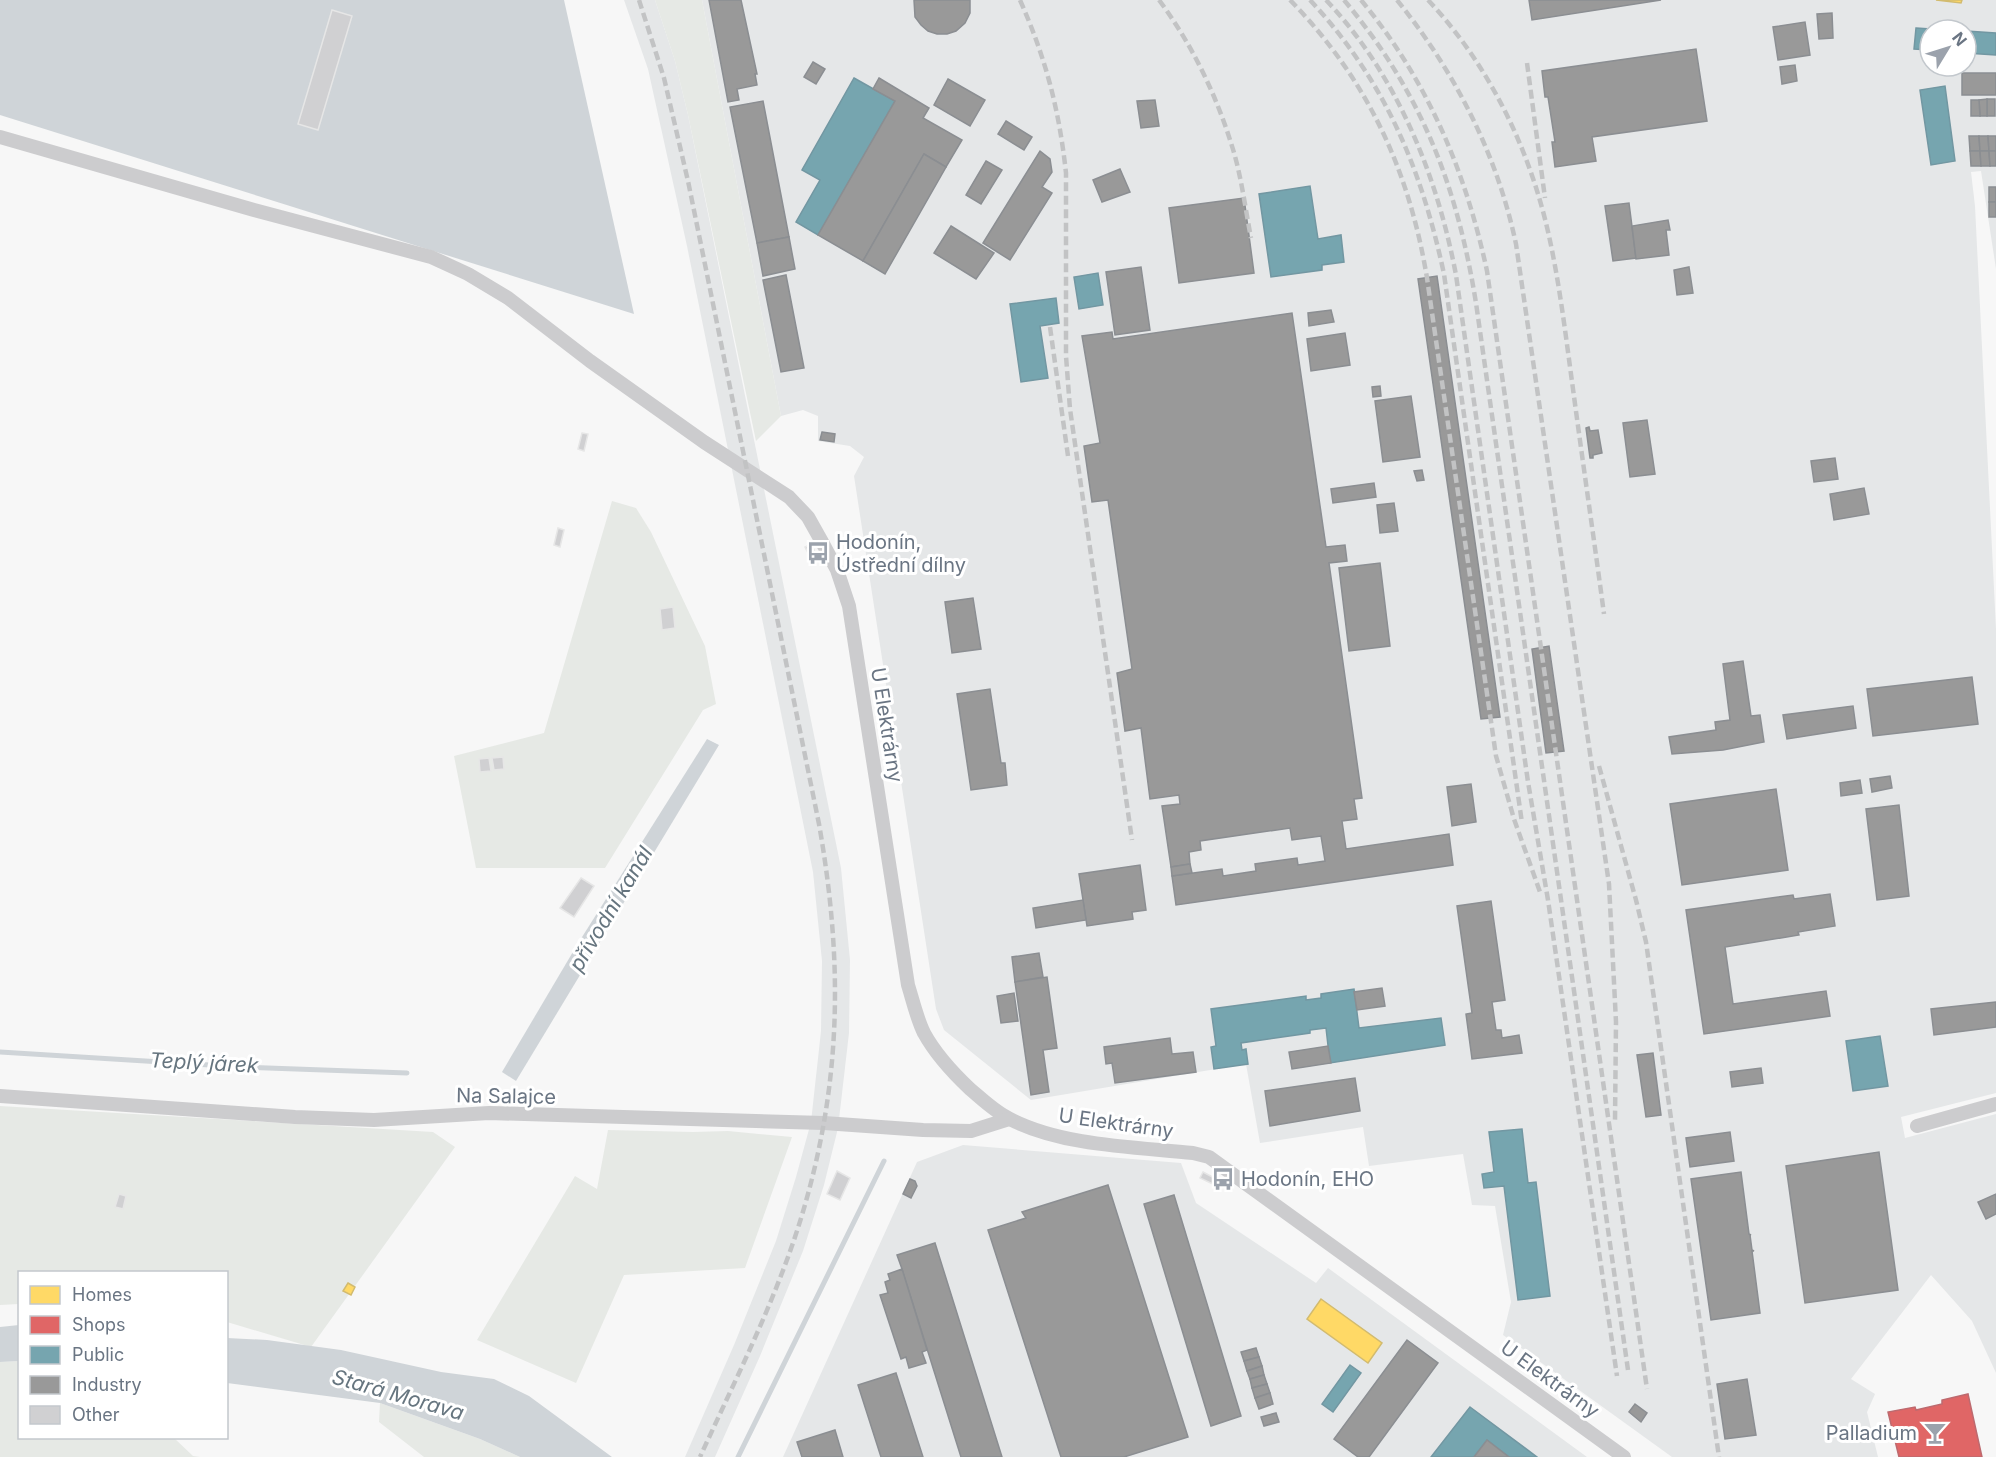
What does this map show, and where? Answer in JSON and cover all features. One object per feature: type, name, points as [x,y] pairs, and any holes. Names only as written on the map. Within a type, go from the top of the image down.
[{"type":"street","name":"U Elektrárny","points":[[0,137],[254,210],[430,257],[468,274],[508,298],[590,361],[704,442],[789,497],[807,517],[822,542],[837,570],[849,606],[908,985],[923,1030],[939,1057],[956,1076],[993,1109],[1036,1131],[1065,1138],[1193,1153],[1209,1157],[1624,1457]]},
{"type":"street","name":"Na Salajce","points":[[0,1096],[295,1117],[374,1120],[489,1113],[824,1123],[971,1131],[1009,1119]]},
{"type":"street","points":[[1917,1126],[1996,1104]]},
{"type":"shaded area","points":[[624,0],[655,0],[675,61],[688,115],[841,868],[850,960],[849,1033],[838,1128],[824,1185],[803,1251],[715,1457],[685,1457],[776,1241],[796,1177],[811,1122],[821,1031],[822,961],[813,872],[687,246],[648,69]]},
{"type":"shaded area","points":[[655,0],[702,0],[781,416],[756,441],[688,115],[675,61]]},
{"type":"shaded area","points":[[702,0],[1996,0],[1996,269],[1981,171],[1971,172],[1975,206],[1996,629],[1996,1093],[1901,1117],[1905,1138],[1996,1114],[1996,1373],[1972,1321],[1931,1275],[1851,1379],[1875,1394],[1867,1412],[1878,1457],[1672,1457],[1503,1335],[1511,1302],[1495,1206],[1472,1205],[1463,1154],[1369,1166],[1363,1127],[1260,1143],[1246,1064],[1031,1100],[944,1030],[936,1009],[854,476],[864,457],[850,446],[818,441],[818,416],[803,410],[781,416]]},
{"type":"shaded area","points":[[612,501],[636,508],[651,532],[705,646],[716,704],[703,710],[605,868],[476,868],[454,756],[544,733]]},
{"type":"shaded area","points":[[0,1106],[433,1132],[455,1147],[311,1347],[228,1322],[228,1271],[18,1271],[18,1304],[0,1305]]},
{"type":"shaded area","points":[[608,1130],[728,1131],[792,1137],[745,1268],[624,1275],[576,1383],[477,1340],[575,1176],[597,1189]]},
{"type":"shaded area","points":[[963,1145],[1181,1163],[1196,1203],[1316,1283],[1328,1268],[1587,1457],[783,1457],[917,1162]]},
{"type":"shaded area","points":[[18,1361],[18,1439],[175,1439],[193,1456],[200,1457],[0,1457],[0,1362]]},
{"type":"shaded area","points":[[380,1403],[480,1439],[520,1457],[424,1457],[379,1422]]},
{"type":"water","points":[[0,0],[564,0],[634,314],[0,115]]},
{"type":"water","name":"přívodní kanál","points":[[707,739],[719,745],[516,1081],[502,1072],[577,945]]},
{"type":"water","points":[[18,1325],[18,1361],[0,1362],[0,1327]]},
{"type":"water","name":"Stará Morava","points":[[228,1338],[267,1340],[341,1350],[441,1372],[494,1379],[529,1396],[612,1457],[520,1457],[480,1439],[380,1403],[228,1383]]},
{"type":"building: Homes","points":[[1936,0],[1962,0],[1961,3]]},
{"type":"building: Homes","points":[[348,1283],[355,1287],[351,1295],[343,1291]]},
{"type":"building: Homes","points":[[1321,1299],[1382,1343],[1368,1363],[1307,1319]]},
{"type":"building: Shops","name":"Palladium","points":[[1968,1394],[1982,1457],[1899,1457],[1888,1412],[1915,1407],[1916,1410],[1942,1404],[1942,1400]]},
{"type":"building: Public","points":[[1916,28],[1918,28],[1918,49],[1914,49]]},
{"type":"building: Public","points":[[1978,32],[1996,33],[1996,55],[1978,54]]},
{"type":"building: Public","points":[[854,78],[895,101],[818,235],[796,222],[820,180],[802,170]]},
{"type":"building: Public","points":[[1945,86],[1955,161],[1931,165],[1920,90]]},
{"type":"building: Public","points":[[1310,186],[1318,239],[1341,235],[1344,262],[1322,265],[1322,270],[1271,277],[1259,194]]},
{"type":"building: Public","points":[[1098,273],[1103,305],[1079,309],[1074,277]]},
{"type":"building: Public","points":[[1056,298],[1059,323],[1040,326],[1048,378],[1021,382],[1010,304]]},
{"type":"building: Public","points":[[1354,989],[1359,1028],[1441,1018],[1445,1045],[1330,1063],[1326,1028],[1310,1030],[1310,1033],[1241,1043],[1242,1050],[1246,1049],[1248,1064],[1214,1069],[1211,1047],[1216,1046],[1211,1009],[1306,996],[1306,1000],[1321,998],[1321,994]]},
{"type":"building: Public","points":[[1880,1036],[1888,1086],[1853,1091],[1846,1041]]},
{"type":"building: Public","points":[[1522,1129],[1528,1183],[1536,1182],[1550,1296],[1518,1300],[1504,1186],[1484,1188],[1482,1174],[1494,1172],[1489,1132]]},
{"type":"building: Public","points":[[1350,1365],[1361,1373],[1333,1412],[1322,1404]]},
{"type":"building: Public","points":[[1470,1407],[1537,1457],[1509,1457],[1487,1440],[1474,1457],[1431,1457]]},
{"type":"building: Industry","points":[[709,0],[741,0],[757,74],[755,74],[757,85],[737,89],[739,100],[728,102]]},
{"type":"building: Industry","points":[[914,0],[970,0],[970,13],[965,23],[956,31],[937,34],[928,31],[915,17]]},
{"type":"building: Industry","points":[[1529,0],[1661,0],[1532,20]]},
{"type":"building: Industry","points":[[1832,13],[1833,38],[1819,39],[1817,14]]},
{"type":"building: Industry","points":[[1805,22],[1810,55],[1778,60],[1773,27]]},
{"type":"building: Industry","points":[[1696,49],[1707,121],[1592,137],[1596,161],[1555,167],[1552,142],[1555,142],[1542,71]]},
{"type":"building: Industry","points":[[813,62],[825,69],[816,84],[804,77]]},
{"type":"building: Industry","points":[[1795,65],[1797,81],[1782,84],[1780,67]]},
{"type":"building: Industry","points":[[1978,73],[1996,73],[1996,95],[1962,95],[1962,78],[1978,78]]},
{"type":"building: Industry","points":[[879,78],[929,108],[923,118],[962,140],[946,167],[924,154],[863,261],[818,235],[895,101],[873,89]]},
{"type":"building: Industry","points":[[948,79],[985,100],[970,126],[934,105]]},
{"type":"building: Industry","points":[[1987,99],[1995,99],[1995,116],[1987,116]]},
{"type":"building: Industry","points":[[1987,99],[1987,116],[1980,116],[1979,100]]},
{"type":"building: Industry","points":[[1155,100],[1159,126],[1141,128],[1137,101]]},
{"type":"building: Industry","points":[[1971,100],[1979,100],[1980,116],[1971,116]]},
{"type":"building: Industry","points":[[763,101],[789,237],[757,243],[730,107]]},
{"type":"building: Industry","points":[[1006,121],[1032,137],[1024,150],[998,134]]},
{"type":"building: Industry","points":[[1969,136],[1979,136],[1980,151],[1970,151]]},
{"type":"building: Industry","points":[[1979,136],[1988,136],[1989,151],[1980,151]]},
{"type":"building: Industry","points":[[1988,136],[1996,136],[1996,151],[1989,151]]},
{"type":"building: Industry","points":[[1040,151],[1050,159],[1052,172],[1042,187],[1052,193],[1010,260],[983,243]]},
{"type":"building: Industry","points":[[1970,151],[1980,151],[1981,166],[1971,166]]},
{"type":"building: Industry","points":[[1980,151],[1989,151],[1990,166],[1981,166]]},
{"type":"building: Industry","points":[[1989,151],[1996,151],[1996,166],[1990,166]]},
{"type":"building: Industry","points":[[924,154],[946,167],[885,274],[863,261]]},
{"type":"building: Industry","points":[[986,161],[1002,170],[981,204],[966,195]]},
{"type":"building: Industry","points":[[1120,169],[1130,192],[1102,202],[1093,180]]},
{"type":"building: Industry","points":[[1989,187],[1996,187],[1996,202],[1989,202]]},
{"type":"building: Industry","points":[[1244,198],[1254,273],[1179,283],[1169,208]]},
{"type":"building: Industry","points":[[1989,202],[1996,202],[1996,217],[1989,217]]},
{"type":"building: Industry","points":[[1629,203],[1636,258],[1613,261],[1605,206]]},
{"type":"building: Industry","points":[[1668,220],[1670,230],[1666,230],[1669,255],[1636,259],[1632,226]]},
{"type":"building: Industry","points":[[951,226],[994,253],[976,279],[934,253]]},
{"type":"building: Industry","points":[[789,237],[795,269],[763,276],[757,243]]},
{"type":"building: Industry","points":[[1141,267],[1150,330],[1115,335],[1106,272]]},
{"type":"building: Industry","points":[[1689,267],[1693,293],[1677,295],[1674,270]]},
{"type":"building: Industry","points":[[786,275],[804,368],[781,372],[763,280]]},
{"type":"building: Industry","points":[[1437,276],[1500,717],[1481,719],[1418,279]]},
{"type":"building: Industry","points":[[1331,310],[1334,322],[1309,326],[1308,313]]},
{"type":"building: Industry","points":[[1292,313],[1326,547],[1345,545],[1347,561],[1329,563],[1362,798],[1354,799],[1357,819],[1342,821],[1346,849],[1449,834],[1453,865],[1176,905],[1172,876],[1222,869],[1223,876],[1256,871],[1255,864],[1297,858],[1298,865],[1325,861],[1321,836],[1292,840],[1290,828],[1200,841],[1201,850],[1189,852],[1190,864],[1171,867],[1162,806],[1180,804],[1179,795],[1150,799],[1141,728],[1125,731],[1117,673],[1132,669],[1108,500],[1092,502],[1084,446],[1100,443],[1082,336],[1112,332],[1113,339]]},
{"type":"building: Industry","points":[[1345,333],[1350,365],[1311,371],[1307,339]]},
{"type":"building: Industry","points":[[1380,386],[1381,396],[1373,397],[1372,387]]},
{"type":"building: Industry","points":[[1411,396],[1420,457],[1383,462],[1375,401]]},
{"type":"building: Industry","points":[[1647,420],[1655,474],[1630,477],[1623,423]]},
{"type":"building: Industry","points":[[1589,427],[1590,431],[1598,430],[1602,453],[1593,455],[1593,458],[1590,458],[1586,428]]},
{"type":"building: Industry","points":[[822,432],[835,434],[834,442],[820,440]]},
{"type":"building: Industry","points":[[1835,458],[1838,479],[1814,482],[1811,461]]},
{"type":"building: Industry","points":[[1422,470],[1424,480],[1417,481],[1414,471]]},
{"type":"building: Industry","points":[[1374,483],[1376,497],[1333,503],[1331,489]]},
{"type":"building: Industry","points":[[1864,488],[1869,514],[1834,520],[1830,494]]},
{"type":"building: Industry","points":[[1394,503],[1398,531],[1380,533],[1377,505]]},
{"type":"building: Industry","points":[[1380,563],[1390,646],[1349,651],[1339,568]]},
{"type":"building: Industry","points":[[973,598],[981,649],[952,653],[945,602]]},
{"type":"building: Industry","points":[[1549,646],[1564,751],[1546,753],[1532,649]]},
{"type":"building: Industry","points":[[1743,661],[1751,716],[1760,715],[1764,742],[1723,750],[1672,754],[1669,737],[1716,730],[1715,722],[1730,720],[1723,664]]},
{"type":"building: Industry","points":[[1972,677],[1978,724],[1873,736],[1867,689]]},
{"type":"building: Industry","points":[[990,689],[1001,763],[1005,763],[1007,785],[971,790],[957,694]]},
{"type":"building: Industry","points":[[1853,706],[1856,728],[1787,739],[1783,715]]},
{"type":"building: Industry","points":[[1890,776],[1892,788],[1872,792],[1870,779]]},
{"type":"building: Industry","points":[[1860,780],[1862,793],[1841,796],[1840,783]]},
{"type":"building: Industry","points":[[1471,784],[1476,822],[1452,826],[1447,787]]},
{"type":"building: Industry","points":[[1776,789],[1788,870],[1682,885],[1670,804]]},
{"type":"building: Industry","points":[[1899,805],[1909,896],[1877,900],[1866,809]]},
{"type":"building: Industry","points":[[1190,864],[1192,873],[1172,876],[1171,867]]},
{"type":"building: Industry","points":[[1140,865],[1146,910],[1132,912],[1133,919],[1087,926],[1079,874]]},
{"type":"building: Industry","points":[[1830,894],[1835,926],[1798,932],[1799,935],[1725,947],[1733,1004],[1826,991],[1830,1016],[1704,1034],[1686,910],[1793,895],[1794,899]]},
{"type":"building: Industry","points":[[1083,900],[1086,920],[1036,928],[1033,908]]},
{"type":"building: Industry","points":[[1491,901],[1505,1000],[1492,1002],[1496,1030],[1501,1030],[1502,1038],[1519,1035],[1522,1053],[1472,1059],[1466,1014],[1472,1013],[1457,906]]},
{"type":"building: Industry","points":[[1039,953],[1043,977],[1015,982],[1012,957]]},
{"type":"building: Industry","points":[[1047,977],[1057,1048],[1043,1050],[1049,1092],[1031,1095],[1015,982]]},
{"type":"building: Industry","points":[[1382,988],[1385,1006],[1357,1010],[1354,992]]},
{"type":"building: Industry","points":[[1014,993],[1018,1021],[1001,1023],[997,996]]},
{"type":"building: Industry","points":[[1996,1002],[1996,1027],[1934,1035],[1931,1009]]},
{"type":"building: Industry","points":[[1170,1038],[1172,1054],[1193,1052],[1196,1072],[1115,1083],[1112,1063],[1106,1064],[1104,1047]]},
{"type":"building: Industry","points":[[1328,1046],[1331,1063],[1292,1069],[1289,1052]]},
{"type":"building: Industry","points":[[1653,1053],[1661,1115],[1646,1117],[1637,1055]]},
{"type":"building: Industry","points":[[1761,1068],[1763,1083],[1732,1087],[1730,1072]]},
{"type":"building: Industry","points":[[1355,1078],[1360,1111],[1270,1126],[1265,1091]]},
{"type":"building: Industry","points":[[1730,1132],[1734,1161],[1690,1167],[1686,1138]]},
{"type":"building: Industry","points":[[1879,1152],[1898,1290],[1805,1303],[1786,1166]]},
{"type":"building: Industry","points":[[1741,1172],[1749,1234],[1754,1251],[1752,1251],[1760,1313],[1711,1320],[1691,1179]]},
{"type":"building: Industry","points":[[910,1179],[915,1181],[917,1186],[911,1198],[903,1194]]},
{"type":"building: Industry","points":[[1108,1185],[1188,1437],[1124,1457],[1061,1457],[988,1230],[1026,1218],[1022,1212]]},
{"type":"building: Industry","points":[[1996,1194],[1996,1214],[1986,1219],[1978,1202]]},
{"type":"building: Industry","points":[[1174,1195],[1241,1416],[1211,1426],[1144,1204]]},
{"type":"building: Industry","points":[[935,1243],[1002,1457],[961,1457],[897,1255]]},
{"type":"building: Industry","points":[[902,1269],[927,1350],[922,1352],[926,1363],[909,1368],[906,1357],[901,1359],[880,1295],[888,1293],[885,1282],[890,1280],[888,1274]]},
{"type":"building: Industry","points":[[1407,1340],[1438,1363],[1369,1457],[1358,1457],[1334,1439]]},
{"type":"building: Industry","points":[[1256,1348],[1259,1357],[1244,1361],[1241,1352]]},
{"type":"building: Industry","points":[[1259,1357],[1262,1366],[1247,1371],[1244,1361]]},
{"type":"building: Industry","points":[[1262,1366],[1264,1375],[1250,1379],[1247,1371]]},
{"type":"building: Industry","points":[[896,1373],[923,1457],[881,1457],[858,1385]]},
{"type":"building: Industry","points":[[1264,1375],[1267,1384],[1252,1388],[1250,1379]]},
{"type":"building: Industry","points":[[1747,1379],[1756,1435],[1725,1439],[1717,1384]]},
{"type":"building: Industry","points":[[1267,1384],[1270,1393],[1255,1398],[1252,1388]]},
{"type":"building: Industry","points":[[1270,1393],[1273,1404],[1259,1409],[1255,1398]]},
{"type":"building: Industry","points":[[1635,1404],[1647,1413],[1641,1422],[1629,1412]]},
{"type":"building: Industry","points":[[1276,1413],[1279,1422],[1264,1426],[1261,1417]]},
{"type":"building: Industry","points":[[835,1430],[843,1457],[802,1457],[797,1442]]},
{"type":"building: Industry","points":[[1487,1440],[1509,1457],[1474,1457]]},
{"type":"building: Other","points":[[332,10],[352,16],[318,130],[298,124]]},
{"type":"building: Other","points":[[582,433],[588,434],[584,451],[578,449]]},
{"type":"building: Other","points":[[558,528],[564,530],[560,547],[554,545]]},
{"type":"building: Other","points":[[811,544],[816,554],[810,557],[805,547]]},
{"type":"building: Other","points":[[673,607],[675,628],[662,630],[660,609]]},
{"type":"building: Other","points":[[503,757],[504,769],[494,770],[492,758]]},
{"type":"building: Other","points":[[489,758],[491,771],[480,772],[479,759]]},
{"type":"building: Other","points":[[581,878],[594,886],[574,917],[560,908]]},
{"type":"building: Other","points":[[837,1171],[850,1178],[840,1200],[827,1194]]},
{"type":"building: Other","points":[[1203,1172],[1222,1182],[1219,1187],[1200,1178]]},
{"type":"building: Other","points":[[119,1194],[126,1196],[123,1209],[115,1207]]},
{"type":"waterway","name":"Teplý járek","points":[[0,1052],[242,1067],[407,1073]]},
{"type":"waterway","points":[[738,1457],[884,1161]]},
{"type":"railway","points":[[639,0],[664,78],[688,181],[819,824],[827,875],[835,973],[831,1069],[825,1117],[802,1215],[781,1277],[700,1457]]},
{"type":"railway","points":[[1020,0],[1044,64],[1063,150],[1066,173],[1066,356],[1070,409],[1132,840]]},
{"type":"railway","points":[[1159,0],[1192,51],[1218,105],[1238,166],[1251,238]]},
{"type":"railway","points":[[1290,0],[1341,61],[1362,94],[1381,128],[1409,200],[1427,278],[1496,756],[1514,819],[1540,892]]},
{"type":"railway","points":[[1310,0],[1359,62],[1397,127],[1424,197],[1435,235],[1444,274],[1522,823]]},
{"type":"railway","points":[[1326,0],[1374,61],[1410,128],[1438,200],[1456,275],[1528,782],[1548,900],[1617,1376]]},
{"type":"railway","points":[[1344,0],[1371,35],[1415,105],[1446,180],[1468,260],[1628,1370]]},
{"type":"railway","points":[[1361,0],[1405,62],[1440,127],[1467,197],[1487,271],[1647,1389]]},
{"type":"railway","points":[[1397,0],[1437,56],[1471,115],[1498,178],[1516,244],[1609,884],[1616,1022],[1615,1121]]},
{"type":"railway","points":[[1428,0],[1450,25],[1488,80],[1518,140],[1541,204],[1560,293],[1604,614]]},
{"type":"railway","points":[[1527,63],[1545,198]]},
{"type":"railway","points":[[1050,327],[1068,456]]},
{"type":"railway","points":[[1599,766],[1646,942],[1719,1457]]},
{"type":"place","name":"Hodonín, Ústřední dílny","points":[[818,553]]},
{"type":"place","name":"Hodonín, EHO","points":[[1223,1179]]},
{"type":"place","name":"Palladium","points":[[1935,1433]]}]
